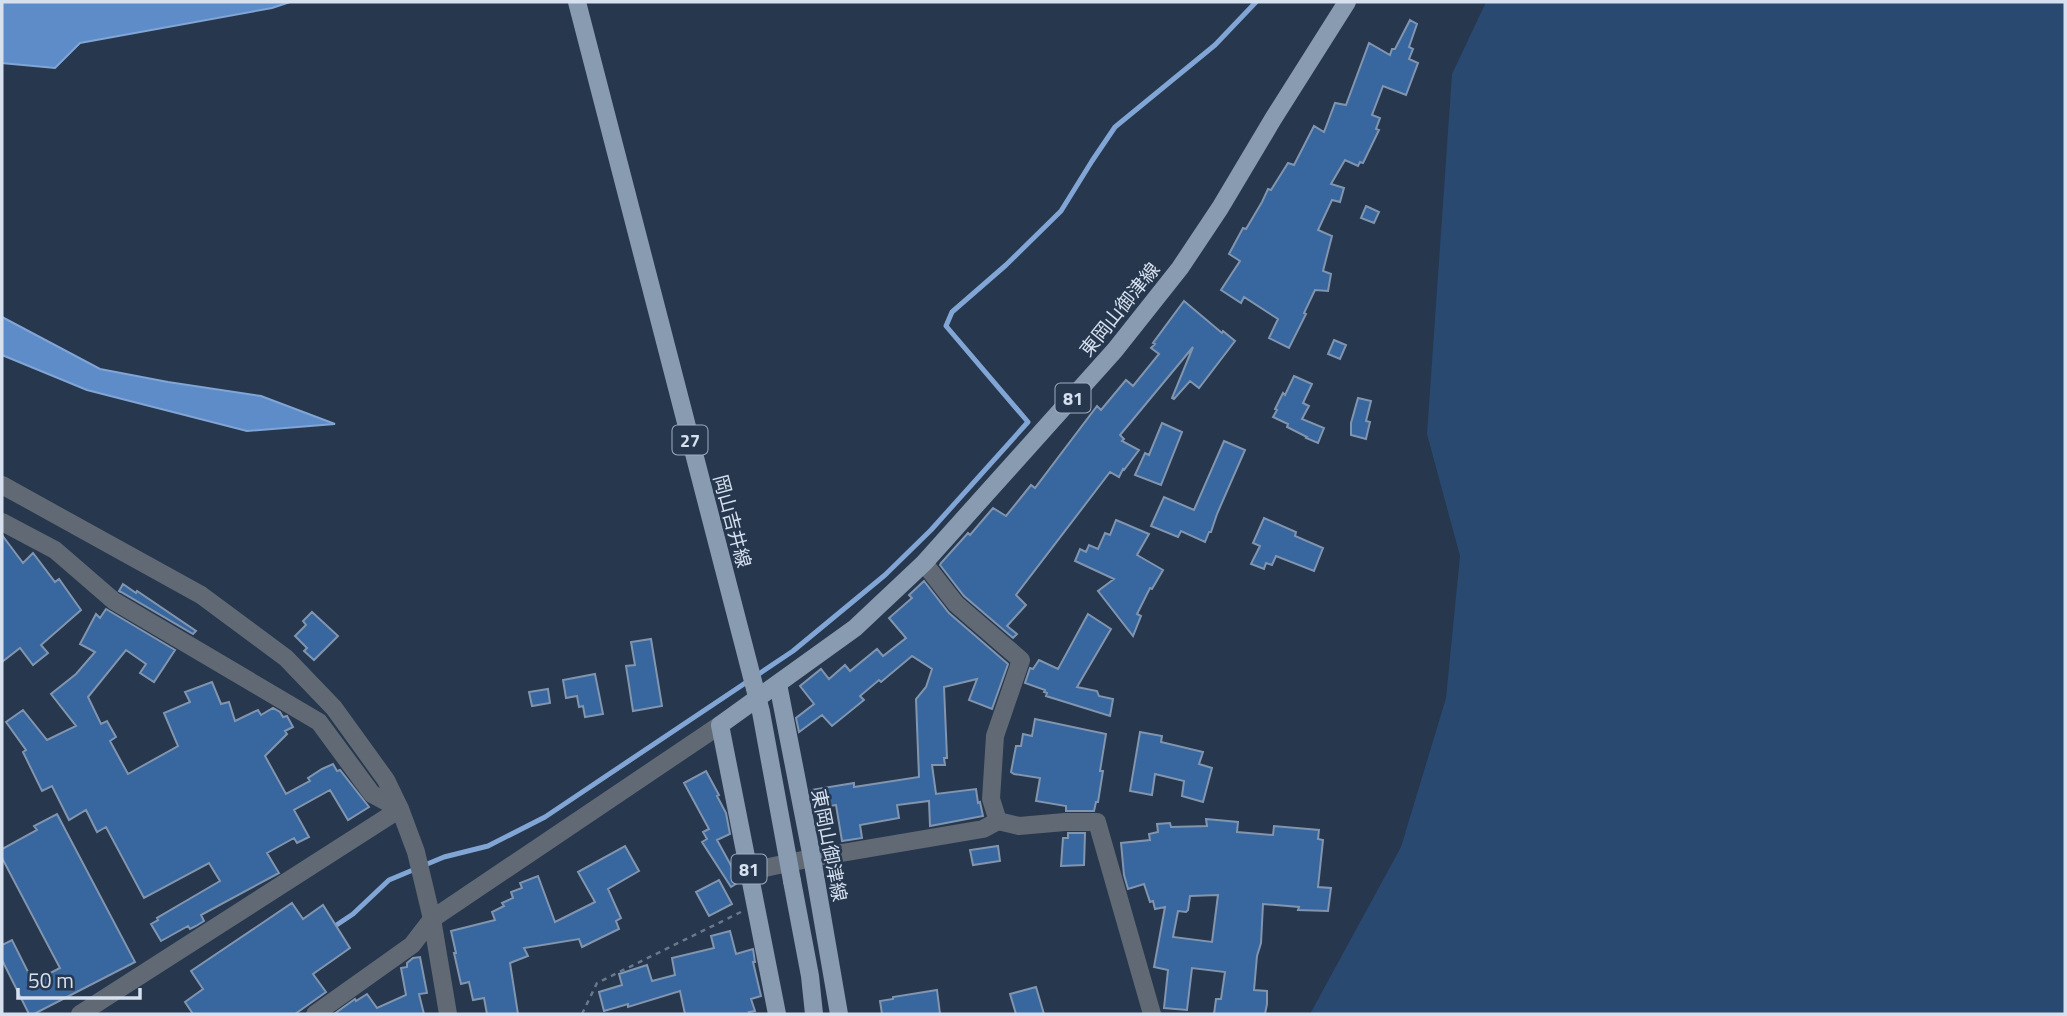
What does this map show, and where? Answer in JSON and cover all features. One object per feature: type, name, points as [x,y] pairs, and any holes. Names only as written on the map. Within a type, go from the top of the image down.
[{"type":"main road","name":"岡山吉井線","points":[[577,2],[761,712],[810,976],[814,1014]]},
{"type":"main road","name":"東岡山御津線","points":[[720,725],[855,628],[924,563],[1115,350],[1180,268],[1348,2]]},
{"type":"main road","name":"東岡山御津線","points":[[778,684],[839,1014]]},
{"type":"main road","name":"81","points":[[720,725],[777,1014]]},
{"type":"street","points":[[2,485],[201,595],[286,658],[334,708],[386,780],[400,809],[416,852],[432,919],[448,1014]]},
{"type":"street","points":[[2,522],[55,550],[114,601],[319,722],[372,793],[400,809]]},
{"type":"street","points":[[924,563],[956,604],[1021,660],[995,736],[991,799],[998,821]]},
{"type":"street","points":[[315,1014],[411,945],[432,919],[720,725]]},
{"type":"street","points":[[80,1014],[400,809]]},
{"type":"street","points":[[750,871],[983,829],[998,821],[1019,827],[1097,822],[1152,1014]]},
{"type":"path","points":[[582,1014],[597,983],[756,904]]},
{"type":"shaded area","points":[[2,2],[290,2],[272,8],[80,43],[55,68],[2,63]]},
{"type":"shaded area","points":[[1486,2],[2065,2],[2065,1014],[1310,1014],[1401,847],[1446,698],[1460,556],[1427,434],[1452,74]]},
{"type":"shaded area","points":[[2,317],[100,369],[261,396],[335,424],[247,431],[87,390],[2,355]]},
{"type":"building","points":[[1410,20],[1417,24],[1409,47],[1413,49],[1409,59],[1418,63],[1406,95],[1383,86],[1372,115],[1380,118],[1376,129],[1379,130],[1363,163],[1360,162],[1358,166],[1345,160],[1331,184],[1344,188],[1340,202],[1332,200],[1318,230],[1332,236],[1323,271],[1331,274],[1328,291],[1315,290],[1289,348],[1269,338],[1278,319],[1244,297],[1241,303],[1221,290],[1240,261],[1229,254],[1268,189],[1271,190],[1288,163],[1294,165],[1314,126],[1324,132],[1335,103],[1346,105],[1369,43],[1390,55]]},
{"type":"building","points":[[1366,206],[1379,212],[1374,223],[1361,218]]},
{"type":"building","points":[[1184,301],[1235,341],[1199,388],[1190,381],[1174,399],[1172,398],[1193,347],[1120,435],[1124,439],[1122,441],[1139,450],[1119,477],[1110,472],[1016,595],[1026,605],[1007,626],[1017,634],[1013,638],[964,596],[941,563],[993,508],[1006,516],[1031,485],[1035,488],[1097,406],[1101,410],[1126,380],[1133,386],[1159,354],[1151,348],[1155,344],[1153,343]]},
{"type":"building","points":[[1334,340],[1346,345],[1340,359],[1328,354]]},
{"type":"building","points":[[1294,376],[1312,384],[1303,403],[1309,406],[1302,419],[1324,428],[1318,443],[1273,417]]},
{"type":"building","points":[[1358,398],[1371,401],[1366,421],[1370,422],[1366,439],[1351,435],[1351,423]]},
{"type":"building","points":[[1162,423],[1182,432],[1161,485],[1135,475],[1145,453],[1149,455]]},
{"type":"building","points":[[1224,441],[1245,450],[1205,542],[1181,531],[1178,537],[1151,526],[1164,497],[1194,510]]},
{"type":"building","points":[[1264,518],[1323,548],[1314,571],[1276,556],[1272,565],[1266,563],[1264,569],[1251,564],[1260,546],[1253,543]]},
{"type":"building","points":[[1116,520],[1149,534],[1137,555],[1163,570],[1137,614],[1141,616],[1133,636],[1098,591],[1114,579],[1075,561],[1080,549],[1086,552],[1089,545],[1098,549],[1105,533],[1110,535]]},
{"type":"building","points":[[2,535],[23,563],[33,553],[55,582],[59,579],[81,610],[41,645],[48,653],[33,665],[20,648],[2,662]]},
{"type":"building","points":[[924,581],[949,613],[1008,664],[992,709],[969,700],[977,679],[944,687],[947,758],[944,758],[945,765],[932,765],[936,794],[976,789],[983,816],[930,826],[929,801],[897,805],[899,818],[860,825],[862,838],[842,841],[836,805],[814,809],[811,790],[854,783],[854,787],[919,777],[916,699],[926,687],[932,669],[912,656],[860,696],[864,700],[832,726],[822,715],[799,732],[796,718],[814,704],[800,686],[821,669],[829,679],[845,665],[850,671],[877,649],[883,656],[906,638],[889,618],[912,598],[909,595]]},
{"type":"building","points":[[123,584],[196,631],[193,634],[119,591]]},
{"type":"building","points":[[106,609],[175,650],[154,682],[140,673],[146,664],[126,650],[88,697],[101,724],[107,721],[116,737],[110,741],[128,774],[178,746],[164,713],[190,702],[185,692],[212,682],[221,704],[229,702],[235,721],[258,710],[261,715],[273,708],[283,717],[287,716],[293,727],[285,731],[287,734],[265,756],[286,794],[333,764],[369,807],[348,820],[330,790],[294,810],[309,837],[297,843],[294,838],[267,853],[279,873],[201,915],[204,921],[196,926],[190,929],[188,926],[161,941],[151,924],[220,881],[209,863],[144,898],[106,827],[97,832],[86,810],[69,820],[52,786],[42,791],[23,752],[26,750],[6,722],[23,710],[47,740],[76,726],[51,694],[76,674],[95,652],[80,644],[96,614],[100,618]]},
{"type":"building","points":[[312,612],[338,636],[314,660],[304,651],[307,648],[295,636],[306,625],[303,621]]},
{"type":"building","points":[[1088,614],[1111,629],[1077,687],[1097,691],[1099,696],[1113,699],[1110,716],[1046,696],[1045,690],[1025,683],[1030,668],[1033,669],[1039,660],[1058,669]]},
{"type":"building","points":[[651,639],[662,706],[633,711],[626,666],[635,665],[631,642]]},
{"type":"building","points":[[595,674],[603,714],[585,717],[577,696],[566,698],[563,680]]},
{"type":"building","points":[[548,689],[550,703],[532,706],[529,692]]},
{"type":"building","points":[[1035,719],[1106,734],[1100,771],[1103,771],[1094,811],[1066,811],[1066,806],[1036,801],[1040,778],[1011,772],[1016,746],[1021,746],[1023,734],[1032,736]]},
{"type":"building","points":[[1140,732],[1162,736],[1161,742],[1203,752],[1199,764],[1212,768],[1203,802],[1182,796],[1184,781],[1155,774],[1152,795],[1130,791]]},
{"type":"building","points":[[706,771],[726,813],[730,834],[717,840],[739,880],[731,887],[702,842],[707,839],[703,832],[709,829],[684,783]]},
{"type":"building","points":[[57,814],[135,962],[34,1014],[29,1014],[2,960],[2,945],[12,940],[33,982],[60,968],[2,858],[2,849],[37,830],[34,826]]},
{"type":"building","points":[[1206,819],[1238,822],[1237,832],[1273,835],[1274,826],[1319,830],[1318,839],[1323,840],[1318,887],[1331,888],[1328,911],[1298,910],[1299,907],[1263,904],[1254,990],[1267,991],[1265,1014],[1214,1014],[1216,999],[1221,999],[1225,972],[1192,968],[1187,1010],[1164,1008],[1168,970],[1154,967],[1165,907],[1155,909],[1144,884],[1128,889],[1121,843],[1150,840],[1149,834],[1158,832],[1157,824],[1170,823],[1171,827],[1207,826]],"holes":[[[1218,895],[1212,942],[1173,937],[1178,911],[1188,910],[1190,896]]]},
{"type":"building","points":[[1068,833],[1085,833],[1084,865],[1061,866],[1063,838],[1068,838]]},
{"type":"building","points":[[625,846],[639,871],[608,889],[621,918],[616,921],[619,929],[582,947],[579,939],[524,948],[528,956],[510,963],[518,1014],[487,1014],[484,998],[473,1000],[469,982],[461,984],[451,931],[495,920],[492,912],[513,898],[511,892],[522,888],[520,883],[538,876],[555,922],[595,902],[578,872]]},
{"type":"building","points":[[998,846],[1000,861],[973,865],[970,850]]},
{"type":"building","points":[[719,880],[732,904],[709,916],[696,892]]},
{"type":"building","points":[[292,903],[303,919],[323,905],[350,948],[313,974],[326,992],[295,1014],[193,1014],[185,1002],[203,989],[191,971]]},
{"type":"building","points":[[730,931],[736,954],[753,949],[753,962],[761,996],[751,999],[755,1011],[749,1012],[750,1014],[685,1014],[680,991],[628,1007],[628,1004],[604,1011],[599,992],[622,985],[619,974],[647,965],[652,981],[675,975],[672,958],[714,948],[711,936]]},
{"type":"building","points":[[420,957],[427,993],[419,994],[424,1014],[334,1014],[367,994],[377,1008],[406,995],[401,968],[407,967],[407,963],[413,958]]},
{"type":"building","points":[[1036,987],[1044,1014],[1016,1014],[1010,994]]},
{"type":"building","points":[[937,990],[940,1014],[882,1014],[880,1001]]},
{"type":"waterway","points":[[332,928],[353,914],[389,880],[444,857],[488,846],[545,817],[793,651],[885,575],[931,530],[1028,422],[946,326],[952,312],[1006,265],[1061,211],[1115,127],[1215,45],[1256,2]]}]
